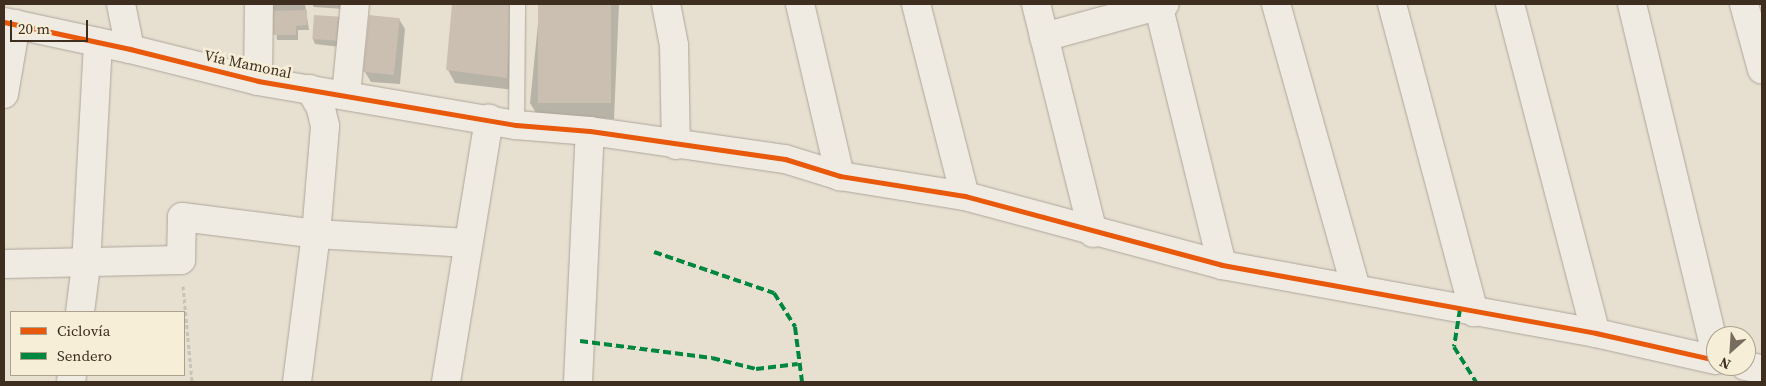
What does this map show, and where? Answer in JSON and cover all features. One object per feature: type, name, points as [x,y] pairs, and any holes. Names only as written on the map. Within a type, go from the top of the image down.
[{"type":"street","points":[[121,4],[130,49]]},
{"type":"street","points":[[258,81],[259,4]]},
{"type":"street","points":[[346,95],[355,4]]},
{"type":"street","points":[[666,4],[674,45],[676,145]]},
{"type":"street","points":[[800,4],[840,176]]},
{"type":"street","points":[[916,4],[964,196]]},
{"type":"street","points":[[1036,4],[1093,233]]},
{"type":"street","points":[[1044,37],[1160,4],[1222,266]]},
{"type":"street","points":[[1276,4],[1356,288]]},
{"type":"street","points":[[1392,4],[1474,312]]},
{"type":"street","points":[[1510,4],[1596,333]]},
{"type":"street","points":[[1632,4],[1710,326]]},
{"type":"street","points":[[1744,4],[1762,70]]},
{"type":"street","points":[[4,94],[10,23]]},
{"type":"street","name":"Vía Mamonal","points":[[10,23],[130,49],[258,81],[489,118],[516,125],[590,131],[676,145],[786,159],[840,176],[964,196],[1093,233],[1222,266],[1356,288],[1474,312],[1596,333],[1706,358]]},
{"type":"street","points":[[80,311],[86,265],[98,42]]},
{"type":"street","name":"Vía Mamonal","points":[[297,382],[316,234],[325,126],[321,108],[310,89]]},
{"type":"street","points":[[446,382],[489,118]]},
{"type":"street","points":[[578,382],[590,131]]},
{"type":"street","points":[[4,264],[86,265],[181,260],[182,217],[316,234],[468,243]]},
{"type":"lane","points":[[516,125],[517,4]]},
{"type":"path","points":[[181,260],[192,382]]},
{"type":"building","points":[[452,4],[511,4],[507,78],[446,70]]},
{"type":"building","points":[[538,4],[611,4],[611,103],[538,103]]},
{"type":"building","points":[[307,10],[307,25],[296,26],[296,35],[273,35],[272,11]]},
{"type":"building","points":[[314,15],[340,17],[338,41],[312,39]]},
{"type":"building","points":[[369,15],[400,18],[394,75],[363,72]]},
{"type":"marked path","points":[[654,252],[774,293],[795,327],[802,382]]},
{"type":"marked path","points":[[1460,309],[1454,347],[1476,382]]},
{"type":"marked path","points":[[580,341],[712,358],[756,369],[798,364]]},
{"type":"cycle path","points":[[4,22],[130,49],[258,81],[516,125],[590,131],[785,159],[840,176],[965,196],[1222,265],[1596,333],[1706,358]]}]
